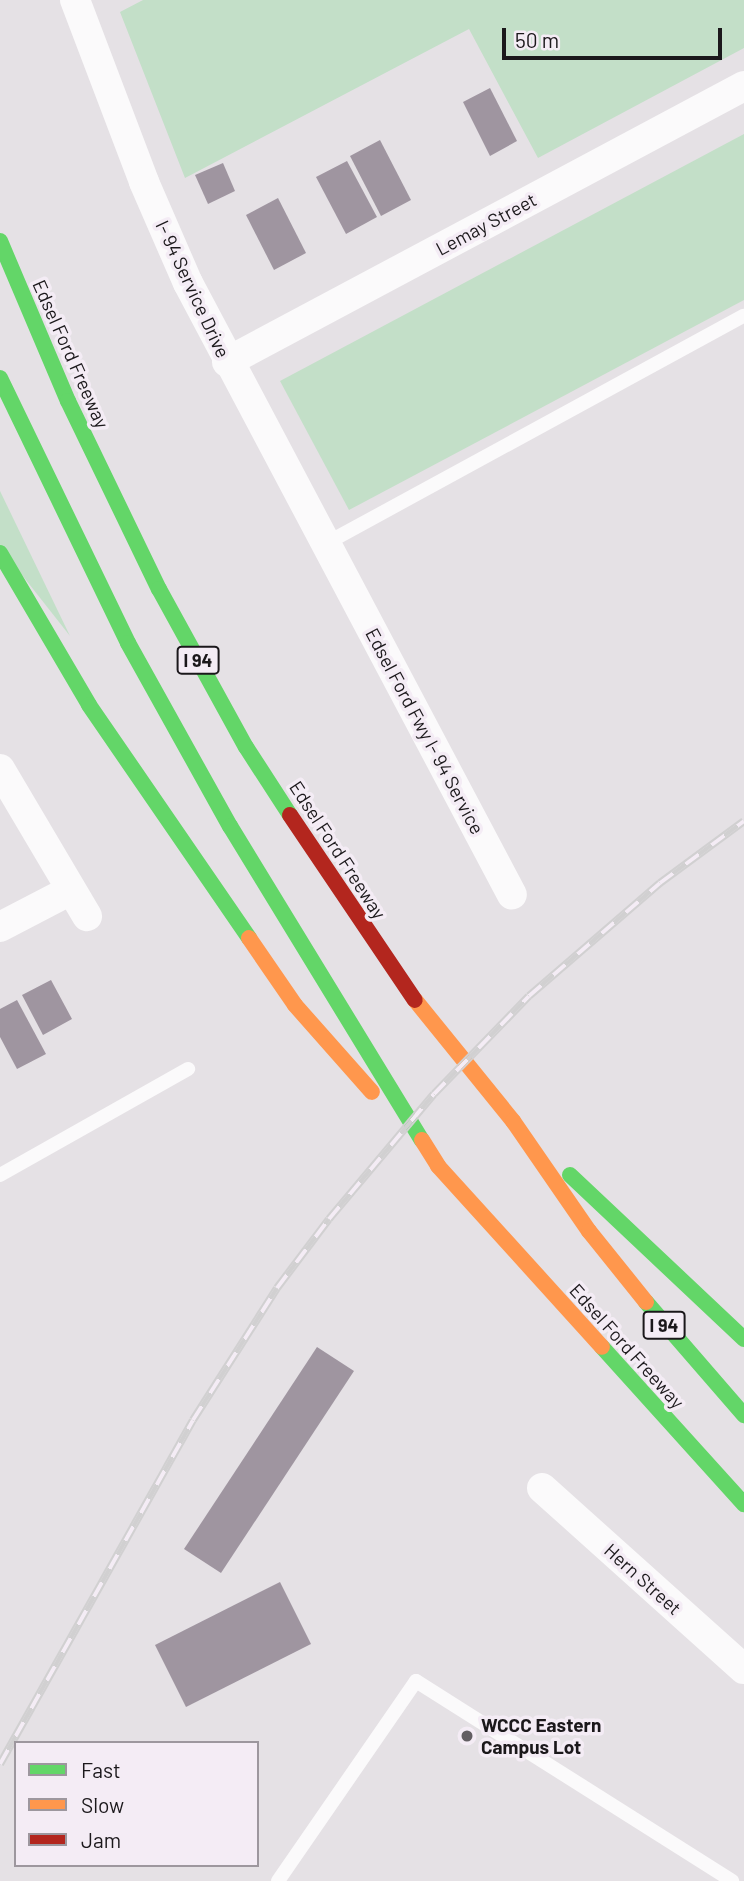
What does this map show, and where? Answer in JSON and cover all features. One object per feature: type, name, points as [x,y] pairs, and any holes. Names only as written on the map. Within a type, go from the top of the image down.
[{"type":"highway","name":"Edsel Ford Freeway","points":[[0,242],[68,401],[159,589],[246,747],[361,926],[450,1049],[513,1121],[589,1231],[691,1358],[744,1415]]},
{"type":"highway","name":"Edsel Ford Freeway","points":[[0,378],[128,643],[230,826],[438,1166],[744,1504]]},
{"type":"highway","points":[[0,553],[89,705],[295,1006],[438,1166]]},
{"type":"highway","points":[[513,1121],[744,1339]]},
{"type":"street","name":"I- 94 Service Drive","points":[[75,0],[144,182],[227,362],[331,555]]},
{"type":"street","name":"Lemay Street","points":[[227,362],[744,86]]},
{"type":"street","name":"Edsel Ford Fwy I- 94 Service","points":[[331,555],[512,895]]},
{"type":"street","points":[[0,769],[87,916]]},
{"type":"street","points":[[0,927],[71,890]]},
{"type":"street","name":"Hern Street","points":[[542,1488],[744,1669]]},
{"type":"lane","points":[[331,555],[744,316]]},
{"type":"lane","points":[[0,1175],[187,1069]]},
{"type":"lane","points":[[278,1881],[416,1681],[733,1881]]},
{"type":"green space","points":[[143,0],[744,0],[744,48],[538,158],[469,29],[185,178],[120,12]]},
{"type":"green space","points":[[744,134],[744,300],[349,510],[280,381]]},
{"type":"green space","points":[[0,491],[70,636],[0,547]]},
{"type":"building","points":[[490,88],[517,141],[490,156],[463,102]]},
{"type":"building","points":[[380,140],[411,200],[381,216],[350,156]]},
{"type":"building","points":[[347,161],[377,217],[346,234],[316,177]]},
{"type":"building","points":[[223,163],[235,191],[208,204],[195,175]]},
{"type":"building","points":[[278,198],[306,253],[274,270],[246,215]]},
{"type":"building","points":[[51,980],[72,1019],[43,1035],[22,995]]},
{"type":"building","points":[[17,1000],[46,1054],[17,1069],[0,1037],[0,1009]]},
{"type":"building","points":[[317,1347],[354,1371],[221,1573],[184,1549]]},
{"type":"building","points":[[280,1582],[311,1644],[186,1707],[155,1645]]},
{"type":"railway","points":[[0,1764],[193,1420],[277,1288],[329,1219],[434,1094],[529,996],[660,883],[744,821]]},
{"type":"traffic: fast","points":[[0,241],[68,401],[159,589],[246,747],[290,815]]},
{"type":"traffic: fast","points":[[0,378],[128,643],[230,826],[422,1140]]},
{"type":"traffic: fast","points":[[0,553],[89,705],[249,938]]},
{"type":"traffic: fast","points":[[570,1175],[744,1339]]},
{"type":"traffic: fast","points":[[646,1302],[744,1415]]},
{"type":"traffic: fast","points":[[602,1347],[744,1504]]},
{"type":"traffic: slow","points":[[249,938],[295,1005],[372,1092]]},
{"type":"traffic: slow","points":[[415,1000],[513,1121],[589,1231],[646,1302]]},
{"type":"traffic: slow","points":[[422,1140],[438,1166],[602,1347]]},
{"type":"traffic: jam","points":[[290,815],[415,1000]]},
{"type":"place","name":"WCCC Eastern Campus Lot","points":[[467,1736]]}]
